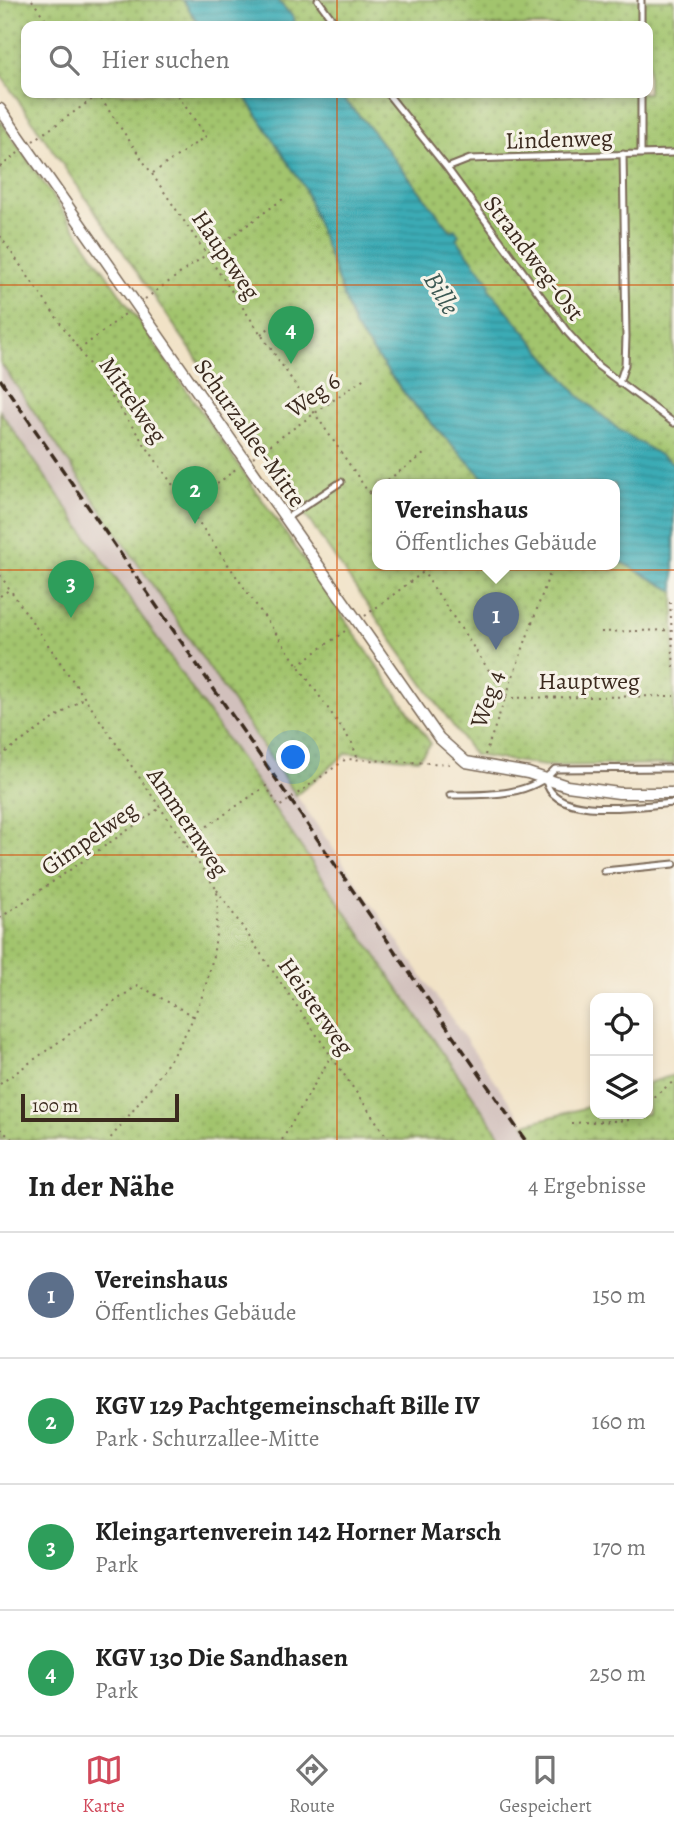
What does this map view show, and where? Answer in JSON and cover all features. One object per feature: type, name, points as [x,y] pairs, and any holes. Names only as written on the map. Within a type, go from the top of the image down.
[{"type":"street","name":"Schurzallee-Mitte","points":[[0,109],[244,463],[439,738],[467,762],[481,766],[593,791],[674,793]]},
{"type":"lane","points":[[318,0],[333,21]]},
{"type":"lane","points":[[641,0],[641,21]]},
{"type":"lane","name":"Strandweg-Ost","points":[[391,98],[447,168],[568,333],[619,383],[674,423]]},
{"type":"lane","points":[[641,98],[641,153]]},
{"type":"lane","name":"Lindenweg","points":[[447,168],[470,159],[674,153]]},
{"type":"lane","points":[[619,383],[624,371],[626,351],[623,155]]},
{"type":"lane","points":[[285,519],[341,482]]},
{"type":"lane","points":[[450,795],[504,793],[546,780],[555,769],[674,768]]},
{"type":"lane","points":[[546,780],[551,794],[570,805],[674,803]]},
{"type":"lane","points":[[604,870],[674,864]]},
{"type":"path","points":[[32,0],[47,21]]},
{"type":"path","points":[[40,134],[92,98]]},
{"type":"path","name":"Hauptweg","points":[[102,98],[372,498]]},
{"type":"path","points":[[152,174],[206,136],[179,98]]},
{"type":"path","points":[[0,167],[26,147]]},
{"type":"path","points":[[79,350],[206,253],[283,200]]},
{"type":"path","name":"Mittelweg","points":[[0,236],[352,743],[357,757]]},
{"type":"path","points":[[260,335],[295,310]]},
{"type":"path","name":"Weg 6","points":[[189,507],[244,463],[366,377]]},
{"type":"path","points":[[389,479],[424,454]]},
{"type":"path","points":[[372,611],[426,570]]},
{"type":"path","name":"Weg 4","points":[[481,766],[551,570]]},
{"type":"path","name":"Hauptweg","points":[[423,572],[505,694]]},
{"type":"path","name":"Ammernweg","points":[[0,575],[217,890],[215,948],[208,983],[194,1016],[171,1058],[109,1140]]},
{"type":"path","points":[[0,596],[10,589]]},
{"type":"path","points":[[670,602],[674,671]]},
{"type":"path","points":[[298,665],[357,622]]},
{"type":"path","points":[[601,632],[671,630]]},
{"type":"path","name":"Hauptweg","points":[[503,698],[674,696]]},
{"type":"path","points":[[0,756],[85,698]]},
{"type":"path","points":[[184,842],[266,786],[279,807],[346,759],[357,757],[452,764],[467,762]]},
{"type":"path","name":"Gimpelweg","points":[[0,918],[160,807]]},
{"type":"path","name":"Heisterweg","points":[[217,890],[389,1140]]},
{"type":"path","points":[[0,1084],[138,985],[194,1016]]},
{"type":"path","points":[[282,1140],[331,1055]]},
{"type":"path","points":[[653,1097],[674,1081]]},
{"type":"path","points":[[571,1123],[632,1119]]},
{"type":"path","points":[[0,1129],[13,1140]]},
{"type":"shaded area","points":[[0,362],[536,1140],[503,1140],[283,826],[0,411]]},
{"type":"green space","points":[[0,0],[183,0],[197,21],[21,21],[21,98],[246,98],[304,187],[355,328],[409,400],[484,479],[372,479],[372,570],[620,570],[620,562],[674,591],[674,764],[545,766],[474,755],[0,74]]},
{"type":"green space","points":[[277,0],[674,0],[674,464],[618,429],[578,395],[489,289],[456,237],[366,123],[343,98],[653,98],[653,21],[294,21]]},
{"type":"green space","points":[[0,120],[431,744],[418,759],[347,753],[296,795],[0,362]]},
{"type":"green space","points":[[0,411],[503,1140],[0,1140]]},
{"type":"green space","points":[[674,1075],[674,1140],[536,1140],[525,1124],[590,1106],[590,1119],[653,1119],[653,1081]]},
{"type":"water","points":[[183,0],[277,0],[294,21],[197,21]]},
{"type":"water","name":"Bille","points":[[246,98],[343,98],[366,123],[451,231],[455,229],[459,235],[456,238],[490,283],[489,289],[578,395],[618,429],[674,464],[674,591],[620,562],[620,479],[484,479],[409,399],[355,328],[304,187]]},
{"type":"railway","points":[[0,379],[525,1140]]},
{"type":"place","name":"KGV 130 Die Sandhasen","points":[[291,364]]},
{"type":"place","name":"KGV 129 Pachtgemeinschaft Bille IV","points":[[195,524]]},
{"type":"place","name":"Kleingartenverein 142 Horner Marsch","points":[[71,618]]},
{"type":"place","name":"Vereinshaus","points":[[496,650]]}]
